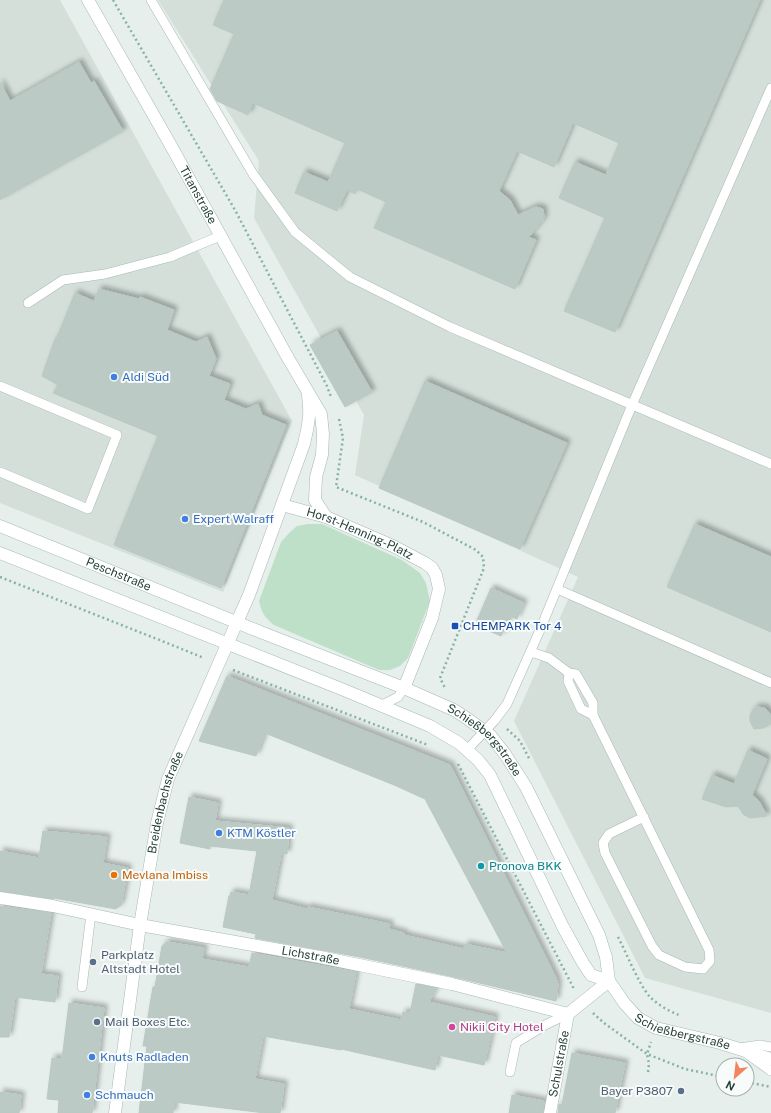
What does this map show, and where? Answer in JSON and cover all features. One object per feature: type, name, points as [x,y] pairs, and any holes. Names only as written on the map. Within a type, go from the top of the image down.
[{"type":"street","name":"Titanstraße","points":[[88,0],[288,358],[321,414],[324,434],[322,455],[316,477],[315,500],[326,517]]},
{"type":"street","name":"Titanstraße","points":[[282,505],[304,444],[309,422],[310,409],[307,390]]},
{"type":"street","name":"Horst-Henning-Platz","points":[[282,505],[326,517],[393,546],[432,568],[436,575],[439,589],[432,618],[404,688]]},
{"type":"street","points":[[237,622],[249,595],[282,505]]},
{"type":"street","name":"Peschstraße","points":[[0,526],[237,622]]},
{"type":"street","name":"Peschstraße","points":[[0,553],[228,644]]},
{"type":"street","name":"Breidenbachstraße","points":[[115,1113],[140,925],[157,823],[168,779],[237,622]]},
{"type":"street","name":"Schießbergstraße","points":[[237,622],[404,688],[454,710],[490,735],[505,754],[526,786],[599,935],[606,956],[609,982],[625,1004],[638,1018],[656,1028],[739,1048],[771,1059]]},
{"type":"street","name":"Schießbergstraße","points":[[228,644],[430,726],[459,743],[467,750],[478,760],[490,775],[563,927],[583,963],[591,975],[609,982]]},
{"type":"street","name":"Lichstraße","points":[[0,898],[52,906],[140,925],[320,957],[452,984],[568,1014]]},
{"type":"street","points":[[568,1014],[609,982]]},
{"type":"street","name":"Schulstraße","points":[[550,1113],[568,1014]]},
{"type":"lane","points":[[151,0],[253,174],[295,232],[350,277],[450,327],[771,464]]},
{"type":"lane","points":[[467,750],[495,720],[507,704],[531,652],[632,405],[771,88]]},
{"type":"lane","points":[[28,303],[62,280],[105,274],[170,257],[220,236]]},
{"type":"lane","points":[[0,386],[117,435],[88,509],[0,472]]},
{"type":"lane","points":[[557,589],[771,683]]},
{"type":"lane","points":[[531,652],[549,658],[569,673],[576,674],[580,679],[593,703],[593,716],[644,817],[709,950],[710,961],[703,969],[685,967],[659,955],[652,946],[605,853],[603,843],[608,834],[644,817]]},
{"type":"lane","points":[[569,673],[568,681],[581,709],[593,716]]},
{"type":"lane","points":[[382,706],[398,697],[404,688]]},
{"type":"lane","points":[[82,987],[91,914]]},
{"type":"lane","points":[[510,1072],[516,1043],[545,1025],[568,1014]]},
{"type":"lane","points":[[739,1048],[760,1044],[771,1047]]},
{"type":"lane","points":[[739,1048],[771,1071]]},
{"type":"path","points":[[113,0],[235,210],[333,400]]},
{"type":"path","points":[[338,414],[343,438],[336,487],[423,522],[476,550],[482,557],[484,568],[440,678],[444,686],[449,690]]},
{"type":"path","points":[[0,577],[428,745]]},
{"type":"path","points":[[495,720],[512,732],[520,741],[531,762]]},
{"type":"path","points":[[455,759],[577,996],[604,1023],[647,1054],[685,1069],[715,1075]]},
{"type":"path","points":[[615,931],[640,981],[650,997],[664,1008],[685,1017]]},
{"type":"path","points":[[648,1072],[649,1064],[647,1054],[656,1028]]},
{"type":"path","points":[[755,1084],[771,1087]]},
{"type":"shaded area","points":[[0,0],[60,0],[292,421],[223,592],[0,503]]},
{"type":"shaded area","points":[[158,0],[771,0],[771,1013],[645,978],[514,721],[578,577],[355,475],[364,415],[254,218],[259,161]]},
{"type":"green space","points":[[322,524],[402,560],[420,573],[426,583],[430,601],[408,658],[400,666],[390,670],[379,670],[274,625],[264,614],[259,601],[281,542],[297,526]]},
{"type":"building","points":[[224,0],[760,0],[615,332],[564,311],[605,218],[559,198],[575,162],[606,175],[619,143],[573,123],[554,167],[517,151],[499,191],[510,200],[518,215],[536,207],[543,209],[544,217],[529,237],[536,240],[515,289],[374,228],[386,202],[357,189],[355,194],[347,190],[337,211],[295,193],[304,172],[328,182],[345,143],[253,103],[248,115],[217,101],[210,89],[234,34],[213,25]]},
{"type":"building","points":[[79,62],[91,83],[94,81],[123,131],[0,200],[0,82],[10,101]]},
{"type":"building","points":[[99,289],[139,299],[140,297],[174,310],[167,330],[196,342],[207,337],[216,359],[209,376],[230,384],[224,400],[246,409],[258,404],[262,415],[286,425],[221,588],[114,545],[158,436],[53,393],[58,385],[42,376],[55,339],[56,340],[75,293],[94,301]]},
{"type":"building","points":[[337,331],[372,392],[345,407],[310,345]]},
{"type":"building","points":[[425,381],[567,443],[520,549],[379,488]]},
{"type":"building","points":[[695,524],[771,557],[771,632],[667,587]]},
{"type":"building","points":[[491,588],[524,603],[517,619],[510,616],[501,636],[475,625]]},
{"type":"building","name":"Pronova BKK","points":[[227,676],[450,765],[556,978],[558,985],[556,1001],[360,957],[255,938],[256,934],[223,927],[231,892],[249,895],[257,851],[210,846],[210,849],[180,843],[189,797],[218,803],[215,821],[289,828],[287,854],[281,853],[272,900],[307,909],[308,907],[390,924],[389,929],[404,933],[404,935],[464,949],[465,944],[507,953],[425,799],[265,733],[256,756],[199,741]]},
{"type":"building","points":[[757,707],[765,708],[770,714],[771,718],[770,723],[767,726],[754,729],[750,721],[750,716]]},
{"type":"building","points":[[748,750],[767,759],[752,795],[759,801],[767,816],[750,818],[743,814],[738,806],[726,807],[702,799],[712,775],[734,784]]},
{"type":"building","points":[[43,831],[107,837],[103,863],[128,868],[121,905],[116,909],[54,898],[0,891],[0,851],[39,858]]},
{"type":"building","points":[[0,906],[51,913],[41,974],[58,976],[55,1002],[15,997],[9,1037],[0,1037]]},
{"type":"building","points":[[167,942],[204,948],[202,959],[249,967],[252,953],[356,972],[349,1009],[401,1020],[403,1012],[410,1013],[416,984],[436,988],[429,1002],[495,1017],[484,1065],[438,1055],[435,1070],[341,1049],[263,1036],[255,1079],[284,1084],[280,1113],[265,1113],[174,1102],[173,1113],[139,1113],[147,1046],[143,1046],[162,946]]},
{"type":"building","points":[[69,1003],[104,1008],[92,1113],[58,1113],[59,1100],[47,1099],[52,1058],[62,1059]]},
{"type":"building","points":[[572,1053],[625,1063],[615,1113],[558,1113],[559,1104],[562,1105]]},
{"type":"building","points":[[0,1092],[21,1095],[19,1113],[0,1113]]},
{"type":"building","points":[[512,1095],[544,1101],[543,1113],[509,1113]]},
{"type":"place","name":"Aldi Süd","points":[[114,377]]},
{"type":"place","name":"Expert Walraff","points":[[185,519]]},
{"type":"place","name":"CHEMPARK Tor 4","points":[[455,626]]},
{"type":"place","name":"KTM Köstler","points":[[219,833]]},
{"type":"place","name":"Pronova BKK","points":[[481,866]]},
{"type":"place","name":"Mevlana Imbiss","points":[[114,875]]},
{"type":"place","name":"Parkplatz Altstadt Hotel","points":[[93,962]]},
{"type":"place","name":"Mail Boxes Etc.","points":[[97,1022]]},
{"type":"place","name":"Nikii City Hotel","points":[[452,1027]]},
{"type":"place","name":"Knuts Radladen","points":[[92,1057]]},
{"type":"place","name":"Bayer P3807","points":[[681,1091]]},
{"type":"place","name":"Schmauch","points":[[87,1095]]}]
